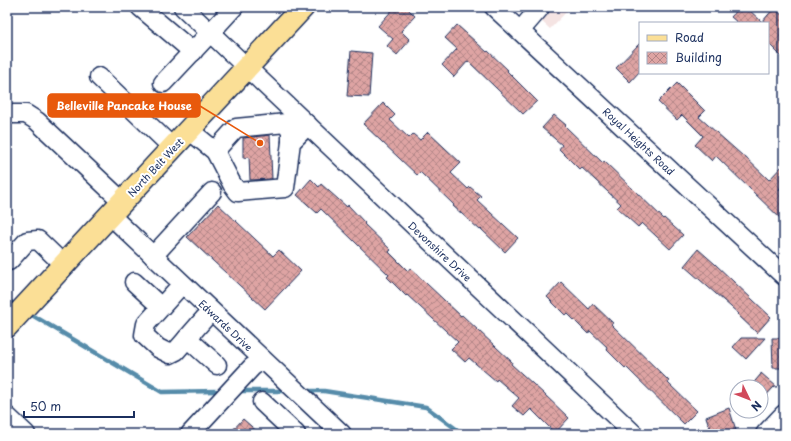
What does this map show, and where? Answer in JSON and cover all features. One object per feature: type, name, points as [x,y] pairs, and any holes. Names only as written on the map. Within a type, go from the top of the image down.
[{"type":"main road","name":"North Belt West","points":[[7,326],[117,209],[300,8]]},
{"type":"street","points":[[140,7],[193,52]]},
{"type":"street","name":"Devonshire Drive","points":[[183,7],[634,434]]},
{"type":"street","points":[[163,83],[234,7]]},
{"type":"street","name":"Royal Heights Road","points":[[494,7],[784,276]]},
{"type":"street","points":[[520,31],[540,7]]},
{"type":"street","points":[[99,77],[172,148]]},
{"type":"street","name":"Edwards Drive","points":[[7,114],[26,114],[38,121],[117,209],[153,256],[336,432]]},
{"type":"street","points":[[188,130],[215,151],[232,184],[238,192],[285,188],[291,142],[291,128],[286,123],[236,128],[215,151]]},
{"type":"street","points":[[291,142],[308,125]]},
{"type":"street","points":[[153,256],[212,192]]},
{"type":"street","points":[[7,261],[9,261],[27,241],[38,240],[64,265]]},
{"type":"street","points":[[134,282],[161,307]]},
{"type":"street","points":[[182,284],[146,324],[144,335],[158,348],[170,354],[176,351],[210,311]]},
{"type":"street","points":[[187,338],[217,365]]},
{"type":"street","points":[[190,434],[252,367],[262,360]]},
{"type":"street","points":[[262,402],[296,434]]},
{"type":"street","points":[[765,434],[784,414]]},
{"type":"street","points":[[7,416],[26,434]]},
{"type":"shaded area","points":[[526,7],[571,7],[550,29]]},
{"type":"building","points":[[395,7],[406,7],[415,16],[401,31],[410,40],[397,55],[387,46],[393,39],[378,26]]},
{"type":"building","points":[[740,7],[746,7],[762,22],[737,22],[731,17]]},
{"type":"building","points":[[774,8],[784,17],[784,59],[769,44],[769,22],[762,22]]},
{"type":"building","points":[[457,25],[508,70],[507,71],[537,101],[523,114],[468,61],[454,77],[442,65],[457,49],[445,38]]},
{"type":"building","points":[[639,44],[639,72],[630,82],[616,68]]},
{"type":"building","points":[[351,51],[372,53],[369,97],[347,96]]},
{"type":"building","points":[[677,83],[705,111],[699,117],[769,180],[784,164],[784,184],[779,189],[784,193],[784,222],[716,156],[712,161],[695,145],[703,136],[682,115],[677,120],[658,102]]},
{"type":"building","points":[[383,103],[395,115],[390,120],[409,138],[413,134],[420,140],[428,132],[461,163],[451,173],[468,189],[470,187],[481,196],[477,200],[518,238],[505,252],[481,229],[480,230],[453,206],[454,205],[420,172],[417,175],[363,124]]},
{"type":"building","points":[[554,115],[566,125],[565,126],[603,163],[604,161],[664,219],[683,235],[670,249],[642,223],[638,227],[617,208],[621,204],[582,168],[580,170],[559,149],[562,145],[542,128]]},
{"type":"building","points":[[270,135],[272,179],[250,180],[249,157],[243,158],[243,138]]},
{"type":"building","points":[[311,179],[319,187],[321,184],[347,207],[348,205],[365,223],[364,224],[391,250],[389,252],[408,271],[410,268],[461,316],[462,315],[512,362],[511,364],[569,418],[555,433],[531,409],[524,416],[512,406],[519,398],[469,358],[465,362],[451,349],[458,342],[407,295],[406,296],[387,277],[389,275],[321,209],[317,213],[297,195]]},
{"type":"building","points":[[218,204],[273,256],[279,250],[301,271],[265,309],[187,237]]},
{"type":"building","points":[[698,249],[771,317],[757,333],[738,315],[739,314],[684,266]]},
{"type":"building","points":[[561,282],[589,309],[593,304],[613,323],[611,324],[669,381],[668,383],[697,411],[684,424],[626,367],[625,368],[606,349],[607,347],[590,331],[588,334],[567,313],[565,315],[547,297]]},
{"type":"building","points":[[741,338],[765,338],[746,359],[733,347]]},
{"type":"building","points":[[772,338],[784,338],[784,368],[773,368]]},
{"type":"building","points":[[761,373],[768,379],[757,379]]},
{"type":"building","points":[[769,380],[777,387],[774,387],[769,392]]},
{"type":"building","points":[[729,408],[729,419],[732,419],[736,430],[724,434],[712,434],[706,417]]},
{"type":"building","points":[[243,419],[260,434],[229,434]]},
{"type":"waterway","points":[[7,300],[18,306]]},
{"type":"waterway","points":[[27,312],[162,392],[216,391]]},
{"type":"waterway","points":[[237,391],[287,391]]},
{"type":"waterway","points":[[308,391],[324,391],[426,407],[463,434]]},
{"type":"place","name":"Belleville Pancake House","points":[[260,143]]}]
